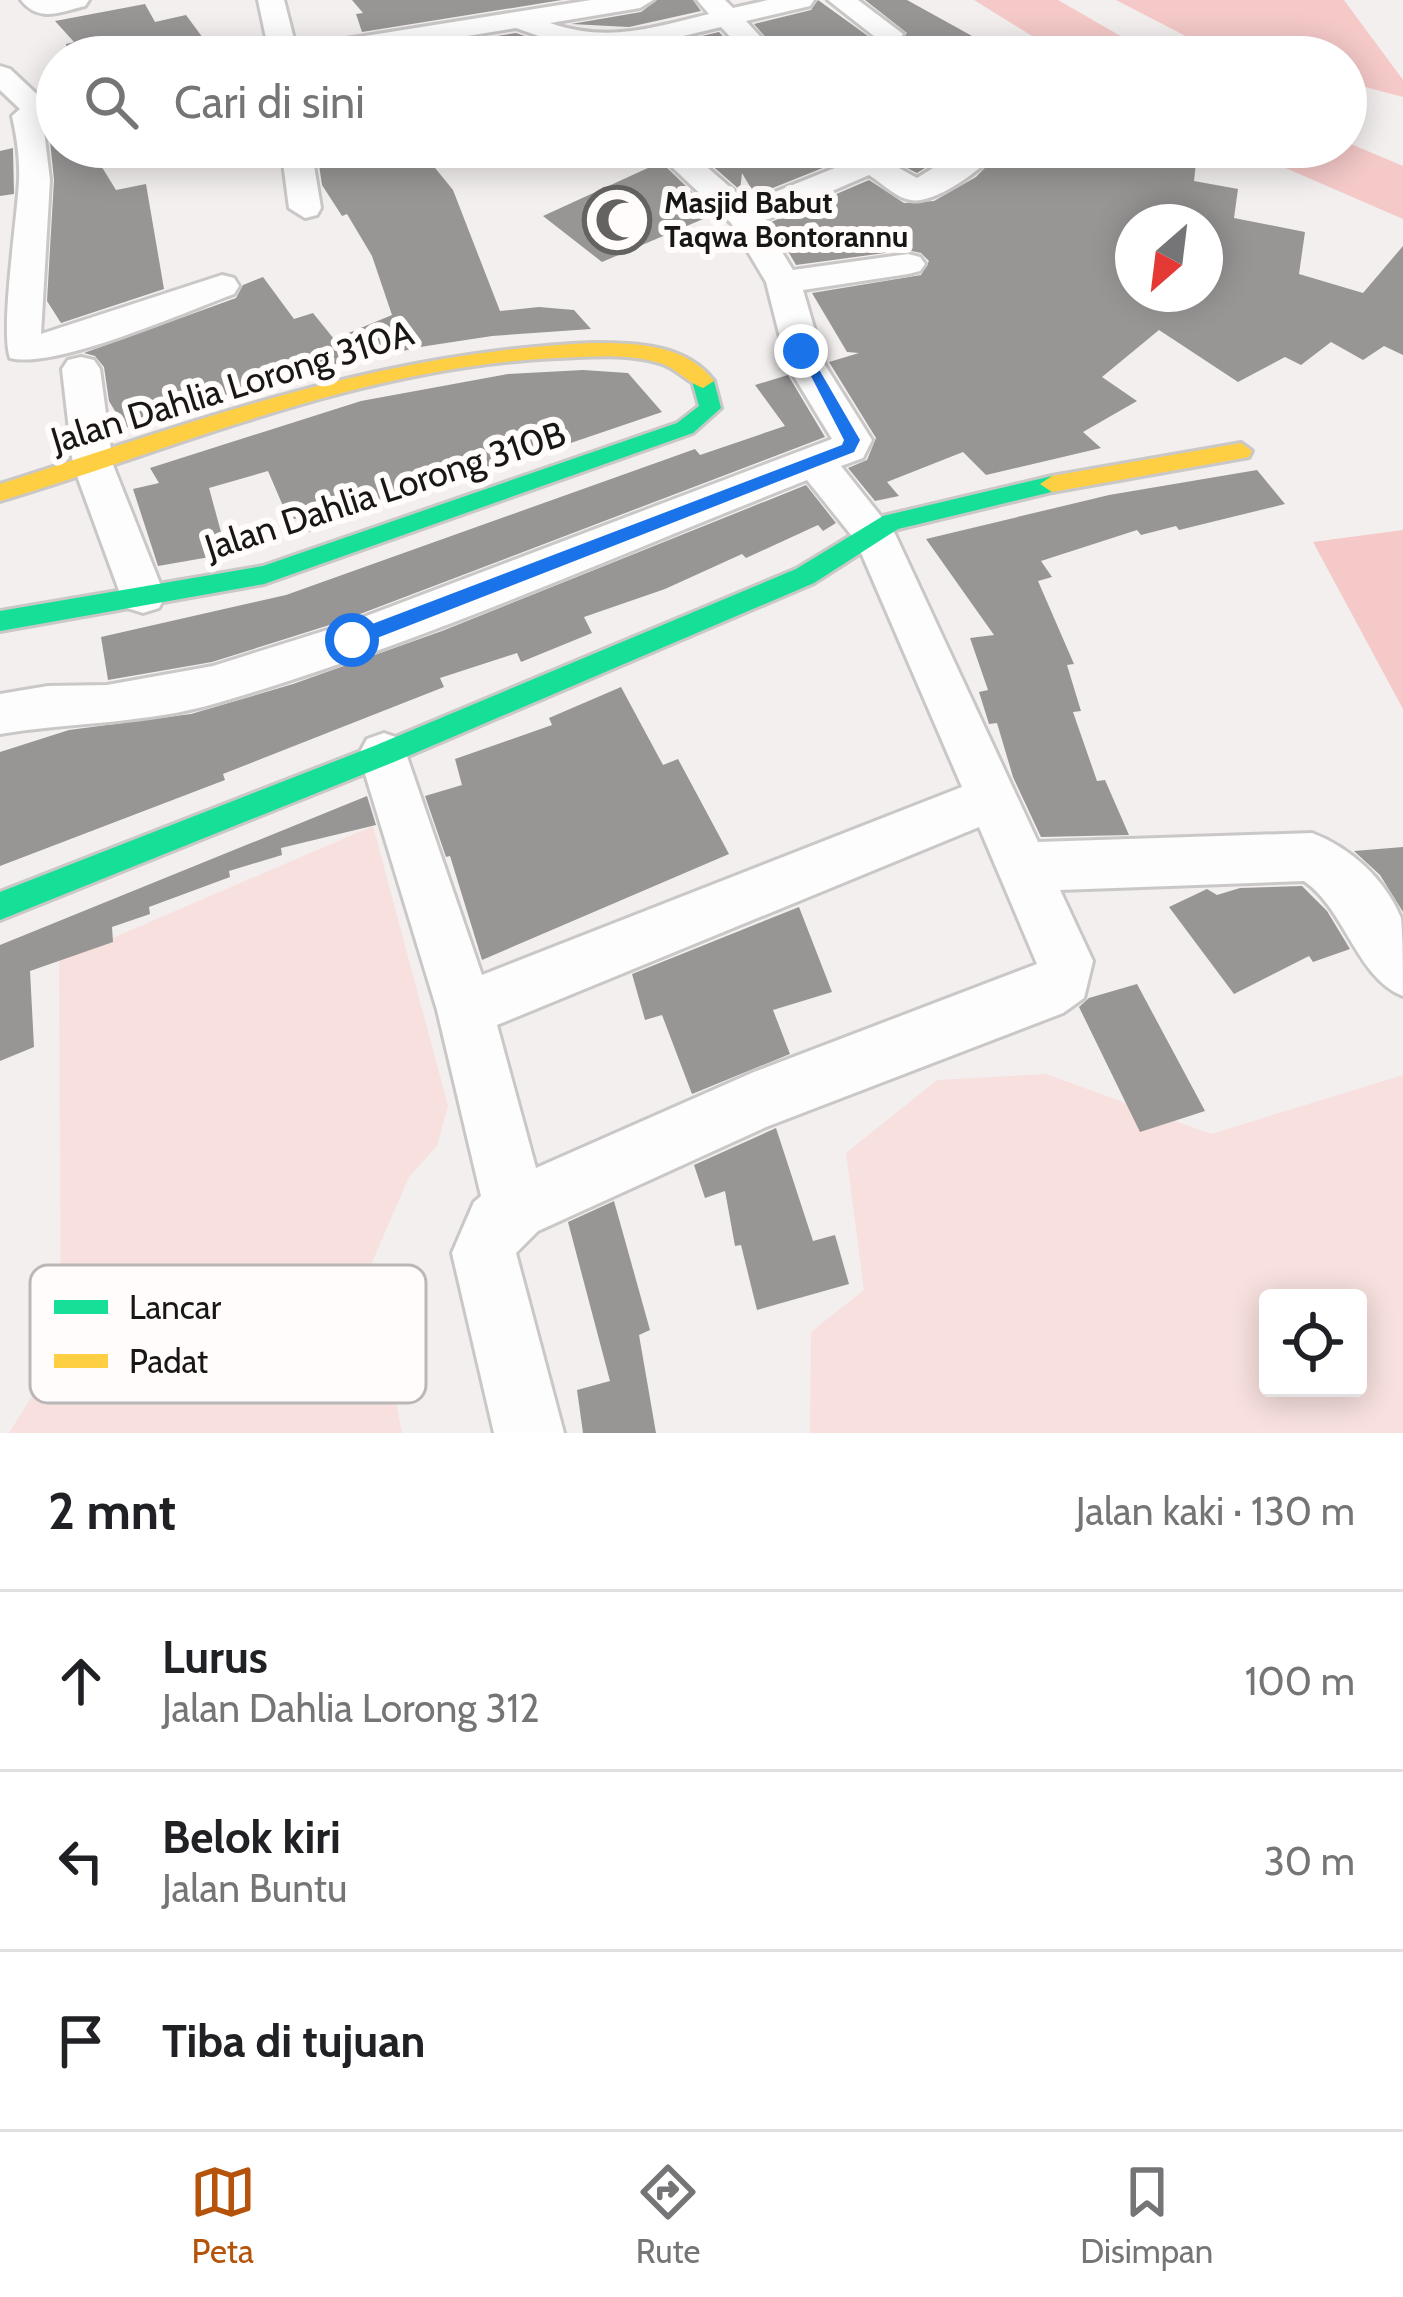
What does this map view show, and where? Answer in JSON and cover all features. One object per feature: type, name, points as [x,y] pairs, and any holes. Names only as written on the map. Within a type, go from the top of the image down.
[{"type":"street","points":[[34,0],[42,8],[76,0]]},
{"type":"street","points":[[271,0],[280,36]]},
{"type":"street","points":[[425,36],[640,0]]},
{"type":"street","points":[[661,36],[717,9],[801,0]]},
{"type":"street","points":[[841,0],[889,34]]},
{"type":"street","points":[[717,9],[744,36]]},
{"type":"street","points":[[519,20],[560,36]]},
{"type":"street","points":[[478,28],[482,36]]},
{"type":"street","points":[[0,75],[32,116]]},
{"type":"street","points":[[37,168],[24,280],[23,350],[103,330],[222,286]]},
{"type":"street","points":[[299,168],[305,208]]},
{"type":"street","points":[[0,714],[48,706],[107,705],[213,685],[374,632],[832,455],[852,440],[806,365],[785,292],[744,217],[689,168]]},
{"type":"street","points":[[744,217],[858,168]]},
{"type":"street","points":[[881,168],[916,192],[961,168]]},
{"type":"street","points":[[785,292],[908,264]]},
{"type":"street","name":"Jalan Dahlia Lorong 310A","points":[[0,493],[342,386],[460,358],[556,349],[616,351],[669,358],[698,372]]},
{"type":"street","points":[[81,369],[93,465],[143,596]]},
{"type":"street","name":"Jalan Dahlia Lorong 310B","points":[[0,621],[79,603],[264,575],[685,428],[710,408],[698,372]]},
{"type":"street","points":[[0,906],[384,754],[805,576],[891,522],[1108,471],[1241,451]]},
{"type":"street","points":[[529,1433],[484,1253],[496,1224],[516,1209],[754,1102],[1057,985],[1067,971],[874,534],[832,455]]},
{"type":"street","points":[[384,754],[465,1010],[516,1209]]},
{"type":"street","points":[[465,1010],[991,799]]},
{"type":"street","points":[[1022,867],[1312,856],[1343,878],[1403,969]]},
{"type":"shaded area","points":[[974,0],[1058,0],[1121,36],[1032,36]]},
{"type":"shaded area","points":[[1116,0],[1344,0],[1403,80],[1403,97],[1367,88],[1367,36],[1186,36]]},
{"type":"shaded area","points":[[1367,151],[1403,166],[1403,219],[1285,168],[1367,168]]},
{"type":"shaded area","points":[[1403,530],[1403,709],[1313,542]]},
{"type":"shaded area","points":[[373,826],[448,1106],[437,1146],[409,1177],[371,1265],[61,1265],[59,961]]},
{"type":"shaded area","points":[[1046,1074],[1211,1134],[1403,1075],[1403,1433],[810,1433],[811,1332],[864,1290],[846,1153],[937,1080]]},
{"type":"shaded area","points":[[30,1399],[396,1403],[402,1433],[9,1433]]},
{"type":"building","points":[[352,0],[562,0],[362,32],[356,14],[363,13]]},
{"type":"building","points":[[657,0],[693,0],[701,11],[629,27],[571,24],[641,12]]},
{"type":"building","points":[[818,0],[868,36],[765,36],[754,24],[811,10]]},
{"type":"building","points":[[865,0],[907,0],[972,36],[905,36],[907,33]]},
{"type":"building","points":[[145,4],[155,22],[186,15],[202,36],[69,36],[55,21]]},
{"type":"building","points":[[13,148],[14,194],[0,196],[0,151]]},
{"type":"building","points":[[53,168],[102,168],[116,190],[146,184],[164,289],[61,323],[47,301]]},
{"type":"building","points":[[319,168],[435,168],[453,190],[500,311],[574,310],[591,329],[420,347],[278,381],[125,428],[109,401],[104,367],[95,356],[84,353],[236,298],[243,285],[263,277],[294,319],[313,313],[334,339],[392,315],[372,256],[347,214],[342,216],[322,185]]},
{"type":"building","name":"Masjid Babut Taqwa Bontorannu","points":[[648,168],[667,168],[715,214],[602,262],[543,216]]},
{"type":"building","points":[[715,168],[822,168],[755,195],[742,173],[740,190]]},
{"type":"building","points":[[985,168],[1195,168],[1194,181],[1238,189],[1234,218],[1305,232],[1299,274],[1363,293],[1403,246],[1403,355],[1384,346],[1363,360],[1331,342],[1301,365],[1285,357],[1238,382],[1159,330],[1102,377],[1137,401],[1083,432],[1101,448],[986,475],[963,452],[887,482],[899,496],[875,501],[848,468],[867,460],[876,438],[829,362],[859,353],[847,352],[812,293],[921,275],[929,261],[907,250],[796,265],[771,222],[869,180],[904,203],[934,201]]},
{"type":"building","points":[[628,373],[662,412],[306,533],[304,517],[289,520],[268,471],[209,488],[227,554],[158,566],[133,489],[159,483],[150,468],[361,401],[508,374]]},
{"type":"building","points":[[788,375],[825,437],[339,622],[212,662],[108,680],[101,637],[286,595],[695,449],[700,455],[785,426],[755,385]]},
{"type":"building","points":[[1257,470],[1285,504],[1179,530],[1176,526],[1141,535],[1137,530],[1041,561],[1052,577],[1038,581],[1074,664],[1067,665],[1081,711],[1073,712],[1097,781],[1105,780],[1129,835],[1041,837],[1013,777],[997,723],[989,724],[979,692],[988,690],[970,638],[994,635],[926,539],[1109,495]]},
{"type":"building","points":[[806,485],[836,523],[823,531],[818,525],[746,558],[742,554],[665,589],[584,617],[592,633],[521,662],[517,653],[440,678],[444,687],[223,774],[225,780],[0,866],[0,752],[69,730],[191,714],[293,684],[442,631]]},
{"type":"building","points":[[621,687],[663,765],[678,759],[729,854],[482,960],[450,856],[446,857],[425,796],[462,785],[455,759],[552,725],[549,718]]},
{"type":"building","points":[[367,796],[376,825],[281,848],[282,855],[229,871],[230,877],[149,907],[150,914],[112,927],[113,942],[30,971],[34,1047],[0,1061],[0,945]]},
{"type":"building","points":[[1403,847],[1403,912],[1380,875],[1354,851]]},
{"type":"building","points":[[1302,886],[1327,911],[1350,949],[1313,962],[1309,956],[1234,994],[1169,907],[1207,889],[1217,895],[1240,888]]},
{"type":"building","points":[[799,907],[832,992],[773,1010],[790,1054],[692,1094],[662,1015],[645,1020],[632,974]]},
{"type":"building","points":[[1137,984],[1205,1111],[1140,1132],[1079,1007],[1089,998]]},
{"type":"building","points":[[776,1128],[813,1241],[835,1235],[849,1284],[757,1310],[741,1245],[735,1246],[725,1191],[705,1198],[694,1165]]},
{"type":"building","points":[[614,1201],[650,1330],[639,1335],[656,1433],[583,1433],[577,1390],[610,1381],[568,1222]]},
{"type":"traffic: fast","points":[[0,621],[264,575],[685,428],[710,408],[703,381]]},
{"type":"traffic: fast","points":[[0,906],[384,754],[805,576],[891,522],[1052,484]]},
{"type":"traffic: slow","points":[[0,493],[292,398],[440,363],[516,353],[622,350],[681,363],[703,381]]},
{"type":"traffic: slow","points":[[1052,484],[1241,451]]},
{"type":"place","name":"Masjid Babut Taqwa Bontorannu","points":[[617,220]]},
{"type":"route","points":[[352,640],[849,448],[852,440],[801,351]]}]
